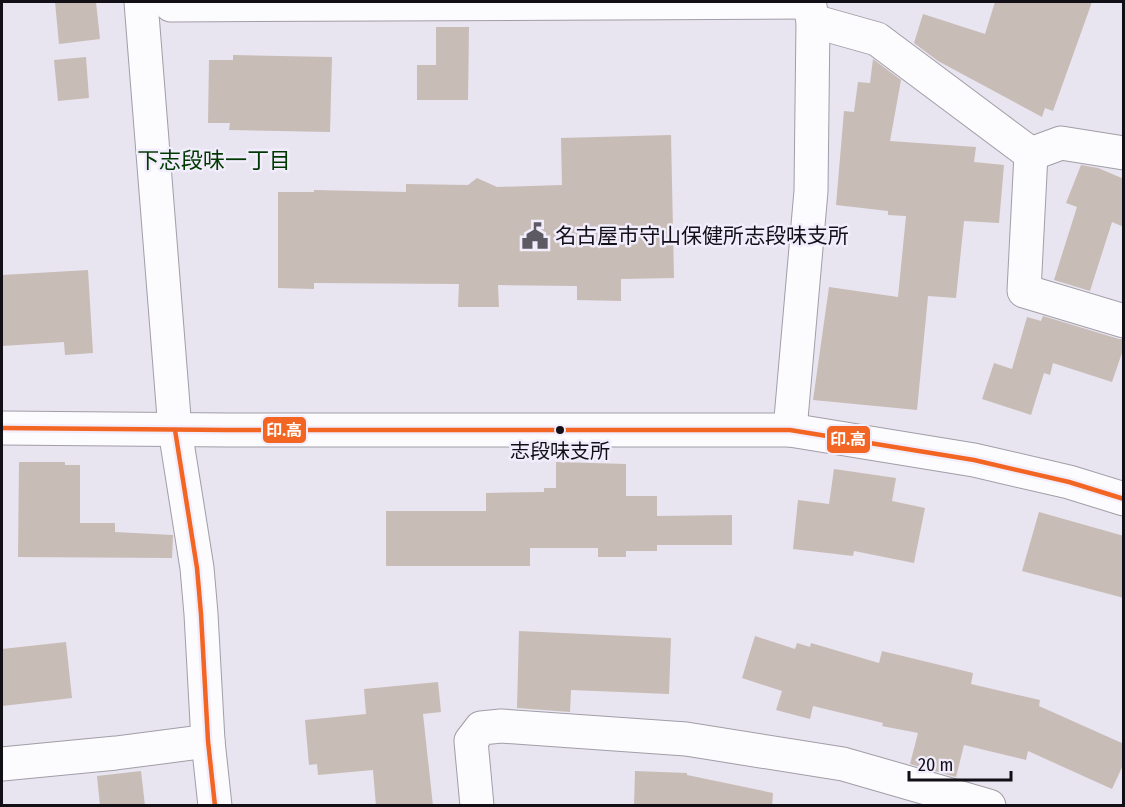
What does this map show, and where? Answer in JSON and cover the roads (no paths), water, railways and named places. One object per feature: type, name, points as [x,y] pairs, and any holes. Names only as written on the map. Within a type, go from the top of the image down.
[{"type":"street","points":[[215,806],[208,741],[197,568],[175,430],[156,3],[810,8],[878,39],[1031,154]]},
{"type":"street","points":[[790,430],[811,191],[810,8]]},
{"type":"street","points":[[1031,154],[1061,143],[1124,153]]},
{"type":"street","points":[[1031,154],[1024,291],[1124,321]]},
{"type":"street","points":[[2,428],[790,430],[974,460],[1122,494]]},
{"type":"street","points":[[477,806],[471,741],[481,728],[501,726],[686,739],[843,764],[989,806]]},
{"type":"street","points":[[2,764],[208,741]]},
{"type":"place","name":"名古屋市守山保健所志段味支所","points":[[535,236]]},
{"type":"place","name":"志段味支所","points":[[560,430]]},
{"type":"district","name":"下志段味一丁目","points":[[214,160]]}]
